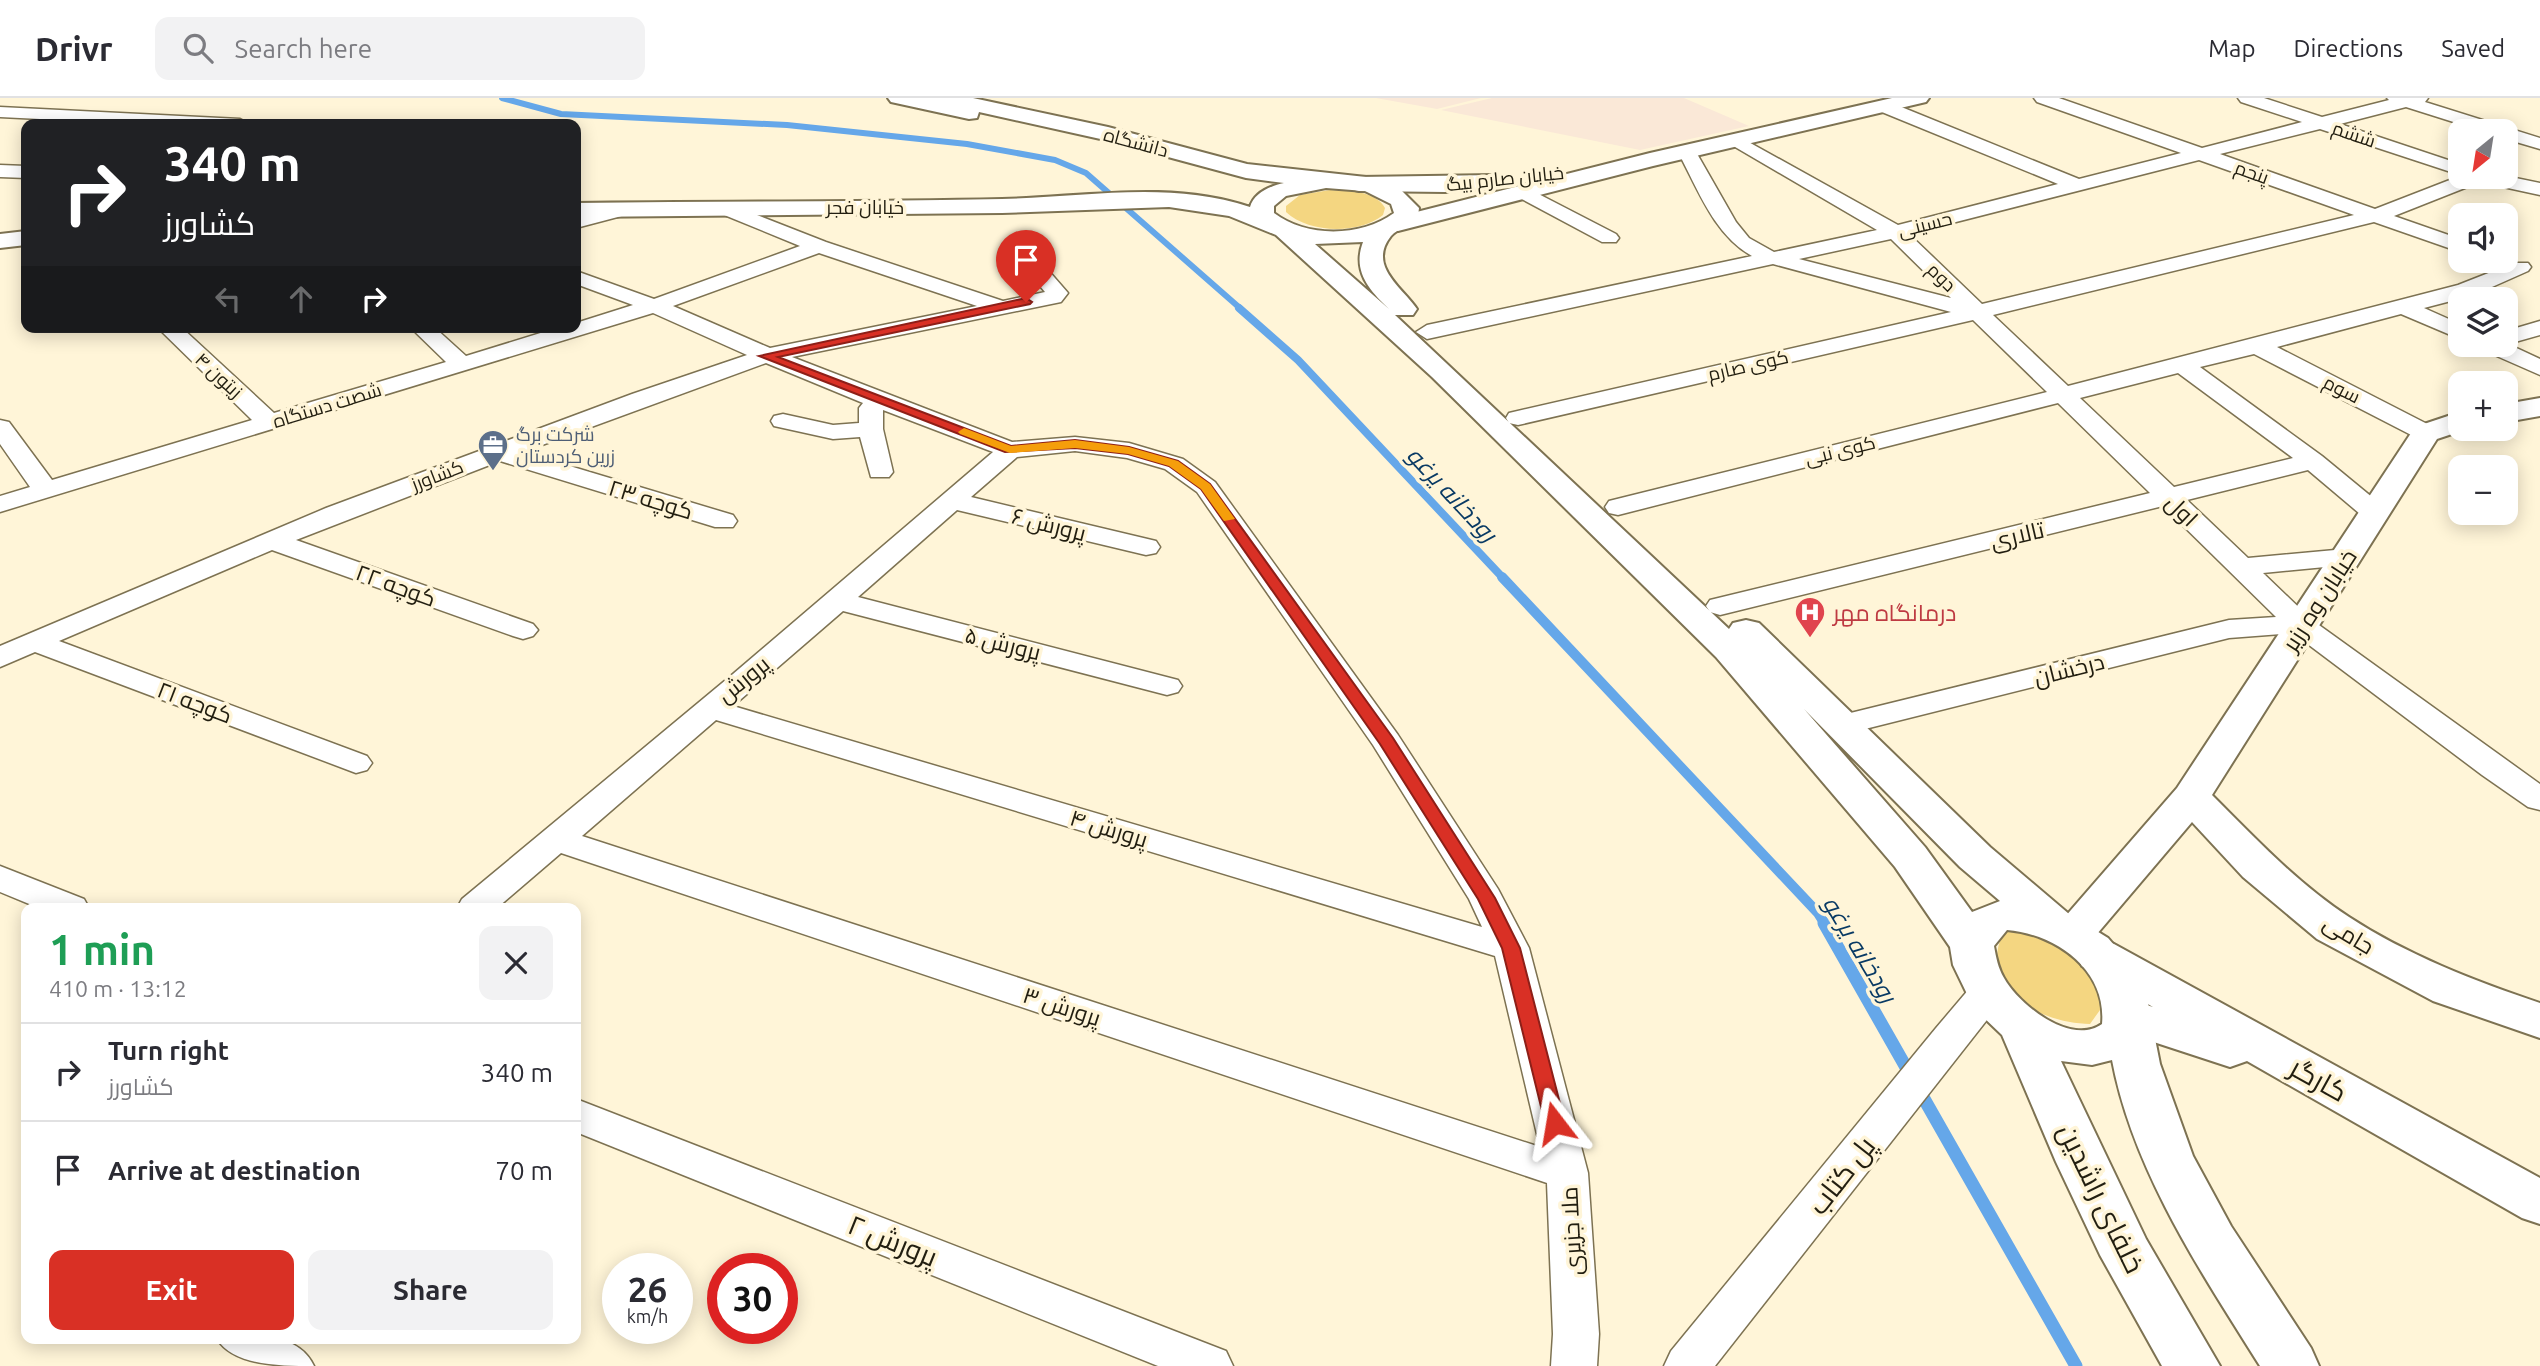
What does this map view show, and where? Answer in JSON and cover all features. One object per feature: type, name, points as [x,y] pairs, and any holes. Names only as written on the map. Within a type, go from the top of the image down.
[{"type":"main road","name":"دانشگاه","points":[[898,98],[1069,135],[1149,181]]},
{"type":"main road","name":"دانشگاه","points":[[944,98],[1108,134],[1225,166],[1328,181]]},
{"type":"main road","name":"خیابان صارم بیگ","points":[[1278,227],[1335,237],[1390,228],[1650,160],[1896,101]]},
{"type":"main road","name":"خیابان صارم بیگ","points":[[1359,184],[1445,185],[1492,182],[1650,160]]},
{"type":"main road","points":[[1149,181],[1271,194],[1295,185],[1328,181],[1378,187],[1403,200],[1407,208],[1406,216],[1372,246],[1372,273],[1381,286],[1518,418],[1618,507],[1975,857],[2074,936],[2120,984],[2132,1052],[2146,1102],[2192,1209],[2291,1366]]},
{"type":"main road","points":[[1149,181],[1278,227]]},
{"type":"main road","name":"خیابان فجر","points":[[581,210],[1061,200],[1149,181]]},
{"type":"main road","points":[[1271,194],[1260,208],[1278,227],[1442,371],[1729,649],[1876,816],[1972,945],[1977,974],[2004,1009],[2056,1042],[2094,1047],[2110,1041],[2121,1031],[2127,1016]]},
{"type":"main road","name":"خیابان فجر","points":[[581,197],[1061,200]]},
{"type":"main road","points":[[0,241],[21,239]]},
{"type":"main road","points":[[0,254],[21,252]]},
{"type":"main road","points":[[2518,411],[2540,407]]},
{"type":"main road","points":[[2426,433],[2448,425]]},
{"type":"main road","name":"خیابان وه رزیر","points":[[2074,936],[2191,797],[2426,433]]},
{"type":"main road","name":"جامی","points":[[2191,797],[2259,867],[2333,928],[2449,989],[2540,1021]]},
{"type":"main road","points":[[1972,945],[1989,921],[2004,915],[2074,936]]},
{"type":"main road","name":"کارگر","points":[[2074,936],[2333,1088],[2540,1203]]},
{"type":"main road","name":"خلفای راشدین","points":[[2004,1009],[2122,1243],[2192,1366]]},
{"type":"main road","points":[[2127,1016],[2195,1037],[2333,1088]]},
{"type":"street","name":"پنجم","points":[[2043,98],[2448,242]]},
{"type":"street","name":"ششم","points":[[2248,98],[2448,166]]},
{"type":"street","name":"حسینی","points":[[1427,332],[1895,232],[2406,99]]},
{"type":"street","points":[[2406,99],[2464,119]]},
{"type":"street","points":[[1896,101],[2077,185]]},
{"type":"street","points":[[0,112],[138,119]]},
{"type":"street","points":[[27,119],[37,114]]},
{"type":"street","points":[[9,128],[21,122]]},
{"type":"street","points":[[2518,137],[2540,144]]},
{"type":"street","name":"دوم","points":[[1736,140],[1895,232],[2062,393]]},
{"type":"street","points":[[1687,152],[1727,224],[1742,242],[1769,257],[1978,312]]},
{"type":"street","points":[[0,171],[21,172]]},
{"type":"street","points":[[2518,184],[2540,189]]},
{"type":"street","name":"کوی صارم","points":[[1518,418],[1978,312],[2375,216],[2448,188]]},
{"type":"street","points":[[1525,193],[1609,238]]},
{"type":"street","points":[[724,208],[819,246],[999,306]]},
{"type":"street","points":[[581,221],[626,209]]},
{"type":"street","name":"کشاورز","points":[[0,658],[33,641],[269,540],[640,398],[765,356],[1053,297],[1058,293],[1014,243]]},
{"type":"street","name":"شصت دستگاه","points":[[581,328],[654,306],[819,246]]},
{"type":"street","name":"کوی نبی","points":[[1618,507],[2062,393],[2258,346],[2466,290],[2521,267]]},
{"type":"street","name":"ملا جزیری","points":[[581,278],[654,306],[765,356],[1010,450],[1075,444],[1129,451],[1174,464],[1206,487],[1387,742],[1486,898],[1511,948],[1567,1173],[1576,1334],[1574,1366]]},
{"type":"street","points":[[2401,306],[2448,327]]},
{"type":"street","points":[[2518,334],[2540,328]]},
{"type":"street","name":"زیتون ۴","points":[[174,333],[270,422]]},
{"type":"street","points":[[428,333],[462,364]]},
{"type":"street","name":"شصت دستگاه","points":[[0,504],[565,333]]},
{"type":"street","name":"سوم","points":[[2258,346],[2426,433]]},
{"type":"street","points":[[2517,357],[2540,368]]},
{"type":"street","points":[[2182,365],[2313,461],[2375,513]]},
{"type":"street","name":"اول","points":[[2062,393],[2300,625],[2493,768],[2540,799]]},
{"type":"street","points":[[871,397],[871,429],[880,472]]},
{"type":"street","points":[[783,421],[833,432],[871,429]]},
{"type":"street","points":[[0,427],[46,490]]},
{"type":"street","name":"پرورش","points":[[481,903],[708,708],[839,601],[1010,450]]},
{"type":"street","name":"کوچه ۲۳","points":[[498,452],[724,521]]},
{"type":"street","name":"تالاری","points":[[1720,606],[2313,461]]},
{"type":"street","name":"پرورش ۶","points":[[953,500],[1146,547]]},
{"type":"street","name":"کوچه ۲۲","points":[[269,540],[523,630]]},
{"type":"street","points":[[2241,567],[2346,557]]},
{"type":"street","name":"پرورش ۵","points":[[839,601],[1167,685]]},
{"type":"street","name":"درخشان","points":[[1841,726],[2230,629],[2300,625]]},
{"type":"street","name":"کوچه ۲۱","points":[[33,641],[356,763]]},
{"type":"street","name":"پرورش ۴","points":[[708,708],[1511,948]]},
{"type":"street","name":"پرورش ۳","points":[[556,840],[1567,1173]]},
{"type":"street","points":[[0,878],[59,903]]},
{"type":"street","name":"پل کتاب","points":[[1687,1366],[1755,1286],[1926,1065],[2004,1009]]},
{"type":"street","name":"پرورش ۲","points":[[581,1117],[1210,1366]]},
{"type":"street","points":[[249,1344],[291,1366]]},
{"type":"shaded area","points":[[1376,98],[1481,98],[1437,109]]},
{"type":"shaded area","points":[[1492,98],[1684,98],[1749,126],[1640,150],[1441,110]]},
{"type":"shaded area","points":[[1330,190],[1360,193],[1375,198],[1385,208],[1383,215],[1361,226],[1335,229],[1308,224],[1286,212],[1286,206],[1300,195]]},
{"type":"shaded area","points":[[2021,928],[2063,947],[2083,962],[2091,972],[2105,1003],[2090,1024],[2051,1017],[2033,1009],[2017,999],[2005,985],[1998,969],[1998,950],[2005,929]]},
{"type":"waterway","name":"رودخانه یرغو","points":[[502,98],[561,114],[787,125],[967,144],[1055,160],[1086,173],[1241,309]]},
{"type":"waterway","name":"رودخانه یرغو","points":[[1239,308],[1298,360],[1504,579]]},
{"type":"waterway","name":"رودخانه یرغو","points":[[1502,577],[1818,913],[1825,924]]},
{"type":"waterway","name":"رودخانه یرغو","points":[[1824,923],[1911,1076]]},
{"type":"waterway","name":"رودخانه یرغو","points":[[1919,1090],[2076,1366]]},
{"type":"slow traffic","points":[[964,432],[1010,450],[1075,444],[1129,451],[1174,464],[1206,487],[1228,519]]},
{"type":"place","name":"شرکت برگ زرین کردستان","points":[[493,472]]},
{"type":"place","name":"درمانگاه مهر","points":[[1810,639]]},
{"type":"route","points":[[1026,302],[765,356],[1010,450],[1075,444],[1129,451],[1174,464],[1206,487],[1387,742],[1486,898],[1511,948],[1555,1123]]}]
